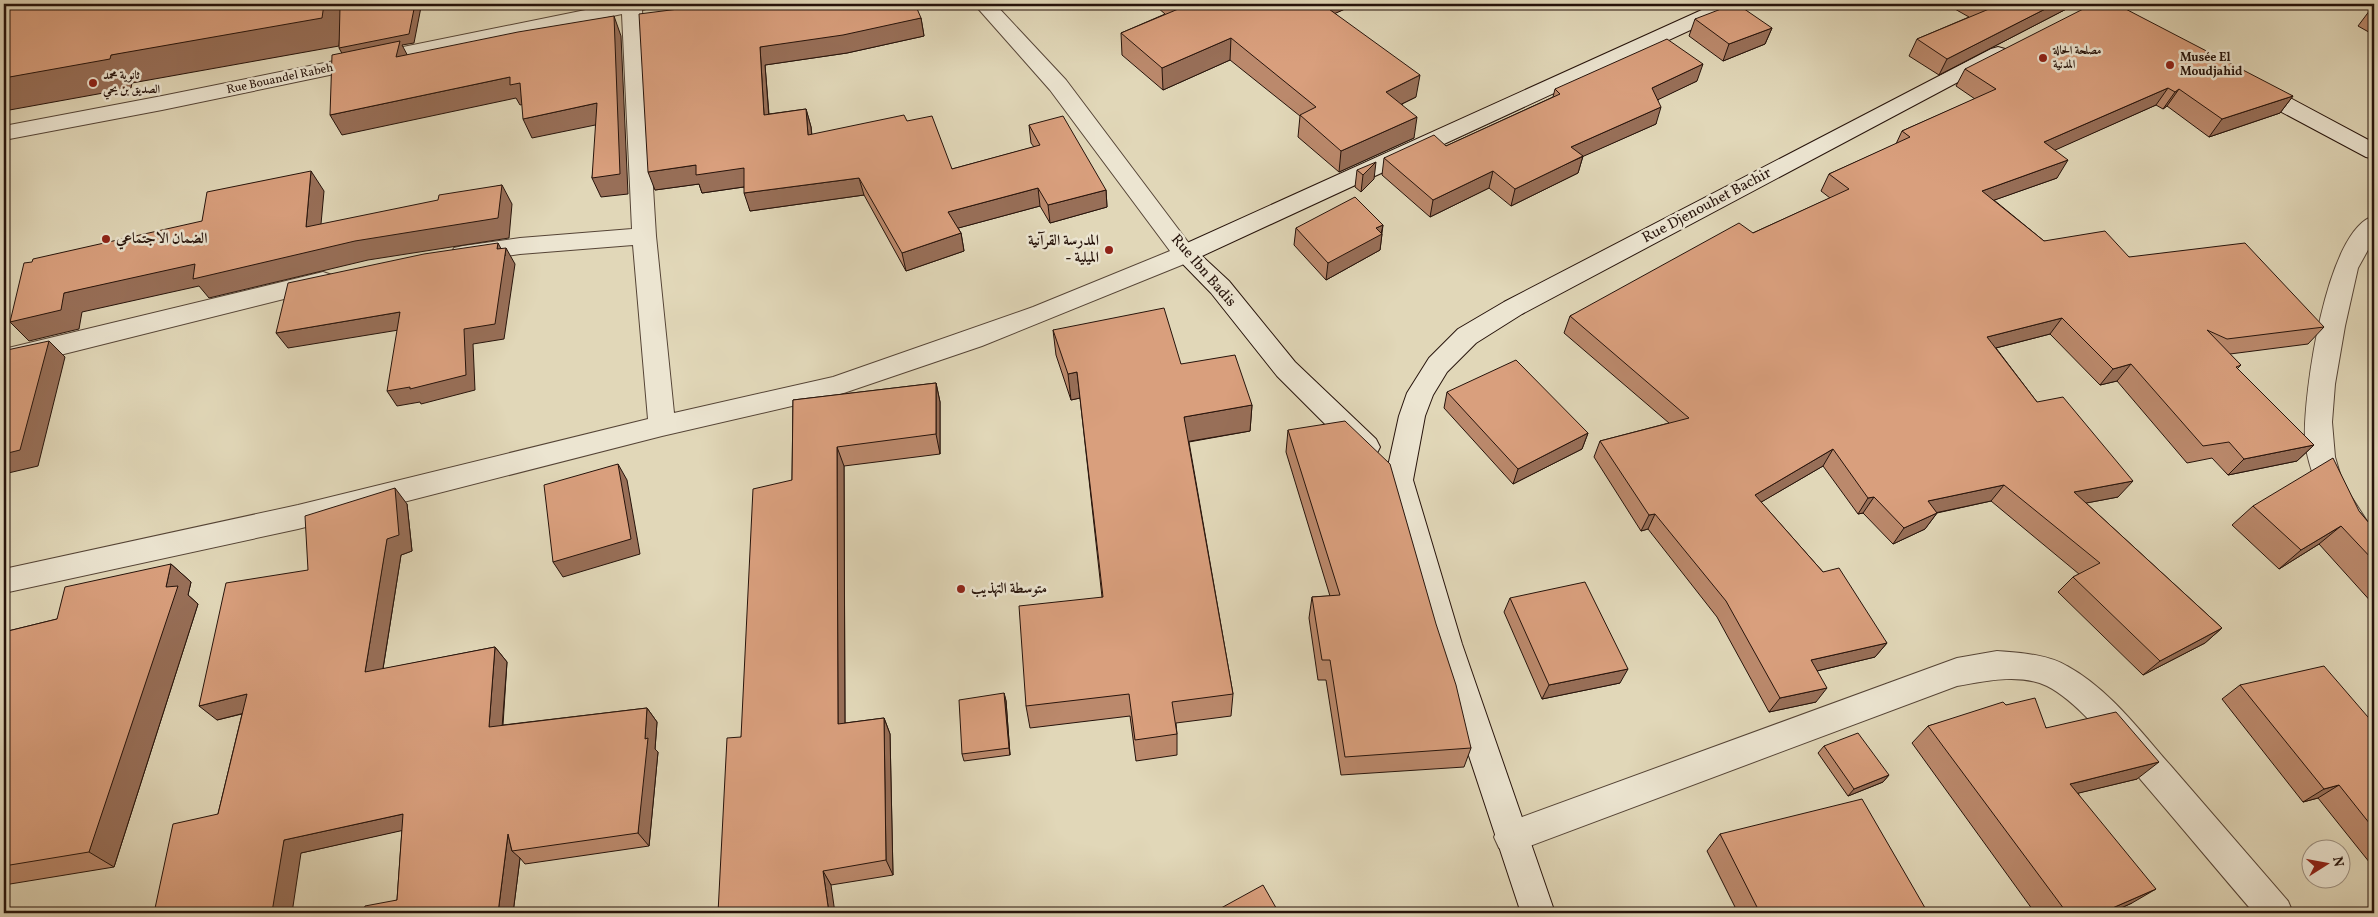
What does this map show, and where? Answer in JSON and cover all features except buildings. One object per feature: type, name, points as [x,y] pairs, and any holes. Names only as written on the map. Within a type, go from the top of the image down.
[{"type":"street","name":"Rue Ibn Badis","points":[[984,4],[1058,85],[1185,254],[1220,287],[1286,369],[1399,480]]},
{"type":"street","points":[[4,581],[298,516],[662,426],[835,386],[1025,320],[1185,254],[1367,169],[1731,4]]},
{"type":"street","points":[[637,5],[644,236],[662,426]]},
{"type":"street","name":"Rue Bouandel Rabeh","points":[[4,133],[162,103],[637,5]]},
{"type":"street","name":"Rue Djenouhet Bachir","points":[[1399,480],[1412,416],[1420,393],[1438,365],[1467,336],[1513,308],[2020,42]]},
{"type":"street","points":[[2235,79],[2374,152]]},
{"type":"street","points":[[2374,224],[2366,232],[2351,255],[2343,277],[2326,354],[2320,415],[2320,457],[2333,494],[2374,553]]},
{"type":"street","points":[[439,257],[520,246],[644,236]]},
{"type":"street","points":[[4,359],[342,277]]},
{"type":"street","points":[[1399,480],[1447,644],[1538,913]]},
{"type":"street","points":[[1511,836],[1957,672],[1997,665],[2030,668],[2056,675],[2083,695],[2116,726],[2276,913]]},
{"type":"place","name":"مصلحة الحالة المدنية","points":[[2043,58]]},
{"type":"place","name":"Musée El Moudjahid","points":[[2170,65]]},
{"type":"place","name":"ثانوية محمد الصديق بن يحي","points":[[93,83]]},
{"type":"place","name":"الضمان الاجتماعي","points":[[106,239]]},
{"type":"place","name":"المدرسة القرآنية - الميلية","points":[[1109,250]]},
{"type":"place","name":"متوسطة التهذيب","points":[[961,589]]}]
